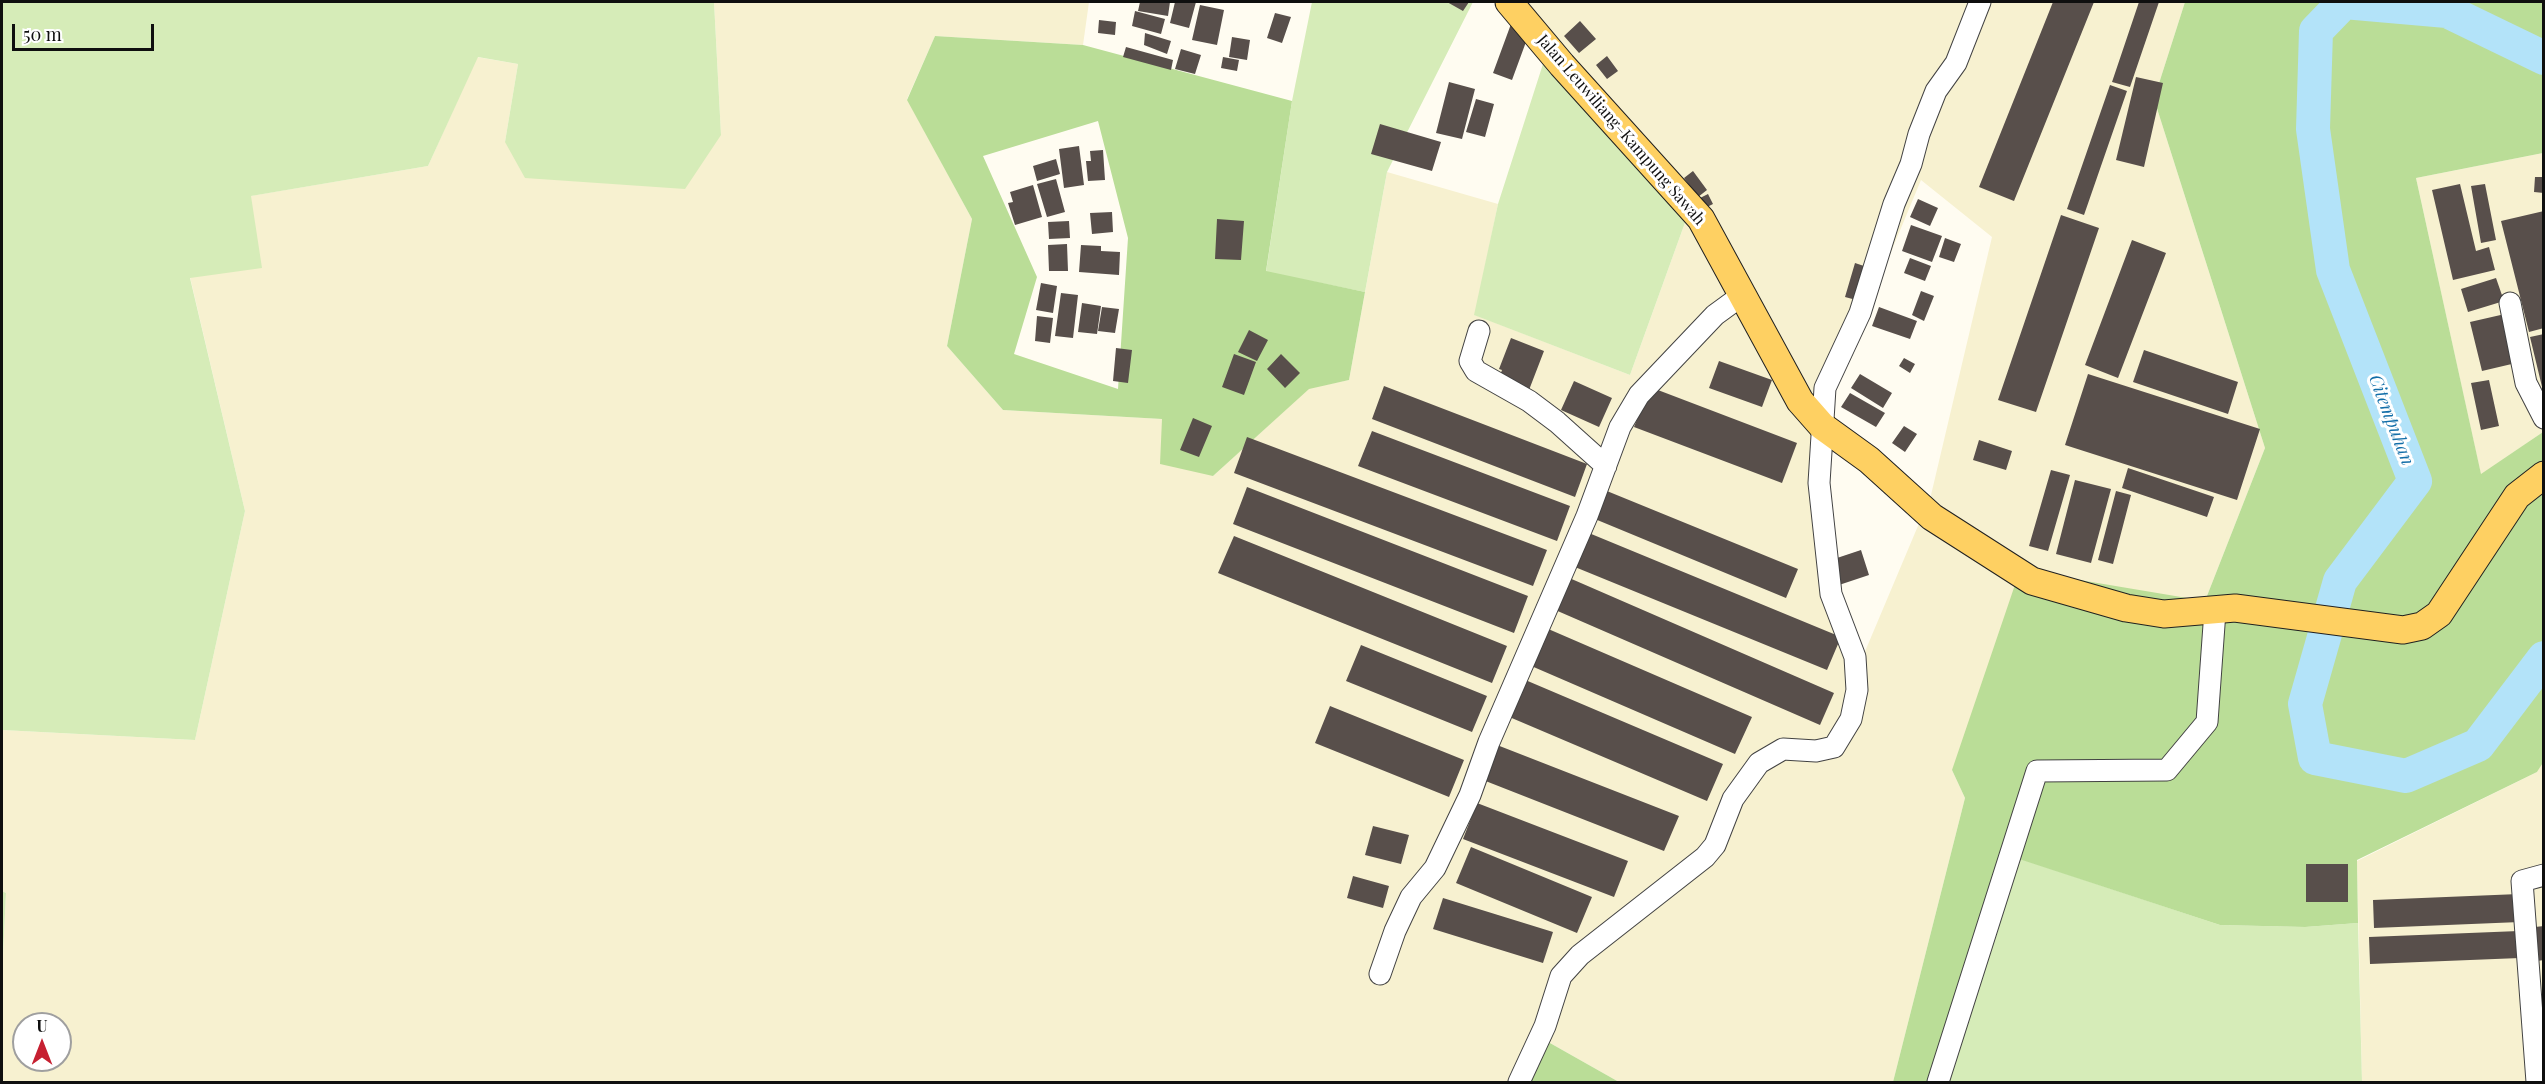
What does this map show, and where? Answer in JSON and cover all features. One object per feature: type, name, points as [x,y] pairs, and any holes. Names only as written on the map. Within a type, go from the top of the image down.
[{"type":"main road","name":"Jalan Leuwiliang–Kampung Sawah","points":[[1509,2],[1562,65],[1701,219],[1800,401],[1822,426],[1869,460],[1932,517],[2031,581],[2126,608],[2164,614],[2225,609],[2403,630],[2422,626],[2439,614],[2517,496],[2544,475]]},
{"type":"street","points":[[1519,1083],[1545,1026],[1561,976],[1580,955],[1705,857],[1716,845],[1733,799],[1759,763],[1784,749],[1816,751],[1834,747],[1851,719],[1857,690],[1855,657],[1831,594],[1819,483],[1825,388],[1860,313],[1894,204],[1911,164],[1918,134],[1935,91],[1956,63],[1980,2]]},
{"type":"street","points":[[1380,974],[1395,931],[1411,897],[1435,868],[1470,795],[1489,742],[1587,516],[1620,427],[1639,395],[1716,315],[1741,296]]},
{"type":"street","points":[[2510,303],[2526,383],[2544,418]]},
{"type":"street","points":[[1479,331],[1470,361],[1476,372],[1528,401],[1557,422],[1606,466]]},
{"type":"street","points":[[1938,1083],[2037,771],[2168,770],[2207,722],[2225,609]]},
{"type":"street","points":[[2537,1083],[2522,881],[2544,874]]},
{"type":"shaded area","points":[[714,2],[1089,2],[1083,45],[935,36],[907,99],[972,219],[947,346],[1003,410],[1162,419],[1213,476],[1309,388],[1349,380],[1387,172],[1498,204],[1475,315],[1630,375],[1691,206],[1512,2],[2185,2],[2154,99],[2265,448],[2205,601],[1952,770],[1965,798],[1893,1082],[1619,1082],[1534,1034],[1508,1082],[2,1082],[2,976],[6,893],[2,891],[2,730],[195,740],[245,511],[190,277],[250,196],[428,166],[477,57],[518,64],[505,142],[721,135]],"holes":[[[1921,180],[1992,237],[1931,495],[1861,661],[1817,540],[1819,425]]]},
{"type":"shaded area","points":[[2543,153],[2543,432],[2481,475],[2416,178]]},
{"type":"shaded area","points":[[2543,761],[2543,1082],[2362,1082],[2357,861],[2537,772]]},
{"type":"green space","points":[[2,2],[714,2],[721,135],[685,189],[525,178],[505,142],[518,64],[478,57],[428,166],[251,196],[262,268],[190,278],[245,511],[195,740],[2,730]]},
{"type":"green space","points":[[1312,2],[1473,2],[1387,172],[1365,292],[1266,272],[1292,101]]},
{"type":"green space","points":[[2185,2],[2543,2],[2543,153],[2416,178],[2481,474],[2543,432],[2544,761],[2537,772],[2357,860],[2358,923],[2305,927],[2220,925],[2016,858],[1949,1082],[1893,1082],[1965,798],[1952,770],[2020,570],[2205,601],[2265,448],[2154,99]]},
{"type":"green space","points":[[935,36],[1083,45],[1292,101],[1266,271],[1365,292],[1349,380],[1309,389],[1213,476],[1160,464],[1162,419],[1003,410],[947,346],[972,219],[907,100]],"holes":[[[1098,121],[1128,238],[1118,389],[1014,354],[1037,277],[983,156]]]},
{"type":"green space","points":[[1551,39],[1691,206],[1630,375],[1474,315],[1498,204]]},
{"type":"green space","points":[[2015,857],[2220,925],[2305,927],[2358,923],[2362,1082],[1949,1082]]},
{"type":"green space","points":[[2,891],[6,893],[2,976]]},
{"type":"green space","points":[[1534,1034],[1619,1082],[1508,1082]]},
{"type":"building","points":[[1140,2],[1170,2],[1168,16],[1138,11]]},
{"type":"building","points":[[1175,2],[1196,2],[1189,28],[1170,23]]},
{"type":"building","points":[[1447,2],[1469,2],[1463,11]]},
{"type":"building","points":[[2053,2],[2094,2],[2014,201],[1979,187]]},
{"type":"building","points":[[2139,2],[2159,2],[2130,87],[2112,82]]},
{"type":"building","points":[[1200,5],[1224,10],[1217,45],[1192,40]]},
{"type":"building","points":[[1135,11],[1165,19],[1161,34],[1132,26]]},
{"type":"building","points":[[1275,13],[1291,17],[1282,43],[1267,38]]},
{"type":"building","points":[[1099,20],[1116,22],[1115,35],[1098,33]]},
{"type":"building","points":[[1580,21],[1596,39],[1579,53],[1564,36]]},
{"type":"building","points":[[1511,24],[1530,31],[1512,80],[1493,73]]},
{"type":"building","points":[[1145,33],[1171,41],[1167,54],[1144,45]]},
{"type":"building","points":[[1232,37],[1250,40],[1247,60],[1229,57]]},
{"type":"building","points":[[1126,47],[1173,60],[1171,70],[1123,57]]},
{"type":"building","points":[[1181,49],[1201,55],[1195,74],[1175,69]]},
{"type":"building","points":[[1607,56],[1618,71],[1607,79],[1596,65]]},
{"type":"building","points":[[1223,57],[1239,60],[1237,71],[1221,68]]},
{"type":"building","points":[[2136,77],[2163,83],[2144,167],[2116,160]]},
{"type":"building","points":[[1449,82],[1475,89],[1462,139],[1436,133]]},
{"type":"building","points":[[2110,85],[2127,91],[2084,215],[2067,209]]},
{"type":"building","points":[[1476,99],[1494,104],[1485,137],[1466,132]]},
{"type":"building","points":[[1380,124],[1441,142],[1432,171],[1371,154]]},
{"type":"building","points":[[1079,146],[1084,185],[1064,188],[1059,149]]},
{"type":"building","points":[[1103,150],[1105,180],[1088,181],[1086,161],[1091,161],[1090,151]]},
{"type":"building","points":[[1056,159],[1060,174],[1037,181],[1033,166]]},
{"type":"building","points":[[1693,171],[1707,190],[1698,197],[1684,178]]},
{"type":"building","points":[[2535,177],[2544,177],[2544,193],[2534,192]]},
{"type":"building","points":[[1056,179],[1065,212],[1047,217],[1037,184]]},
{"type":"building","points":[[2460,184],[2476,251],[2489,247],[2495,270],[2453,280],[2432,190]]},
{"type":"building","points":[[2485,184],[2496,240],[2481,243],[2471,186]]},
{"type":"building","points":[[1033,185],[1042,217],[1015,225],[1008,203],[1013,202],[1010,192]]},
{"type":"building","points":[[1708,194],[1713,204],[1703,209],[1698,199]]},
{"type":"building","points":[[1918,199],[1938,208],[1930,226],[1910,217]]},
{"type":"building","points":[[2544,211],[2544,328],[2529,332],[2501,221]]},
{"type":"building","points":[[1112,212],[1113,232],[1092,234],[1090,213]]},
{"type":"building","points":[[2061,215],[2099,228],[2036,412],[1998,400]]},
{"type":"building","points":[[1217,219],[1244,221],[1241,260],[1215,259]]},
{"type":"building","points":[[1069,221],[1070,238],[1049,239],[1048,222]]},
{"type":"building","points":[[1911,225],[1942,236],[1932,262],[1902,251]]},
{"type":"building","points":[[1945,238],[1961,244],[1954,262],[1939,257]]},
{"type":"building","points":[[2132,240],[2166,253],[2118,378],[2085,365]]},
{"type":"building","points":[[1067,244],[1068,271],[1049,271],[1048,245]]},
{"type":"building","points":[[1081,245],[1101,246],[1101,251],[1120,252],[1119,275],[1079,272]]},
{"type":"building","points":[[1910,258],[1931,266],[1925,281],[1904,273]]},
{"type":"building","points":[[1855,263],[1870,268],[1860,301],[1845,297]]},
{"type":"building","points":[[2496,278],[2504,301],[2468,312],[2461,289]]},
{"type":"building","points":[[1041,283],[1057,286],[1053,313],[1036,310]]},
{"type":"building","points":[[1921,291],[1934,296],[1924,321],[1912,315]]},
{"type":"building","points":[[1061,293],[1078,295],[1073,338],[1055,336]]},
{"type":"building","points":[[1082,303],[1101,306],[1097,334],[1078,332]]},
{"type":"building","points":[[1102,307],[1119,309],[1115,333],[1098,331]]},
{"type":"building","points":[[1879,307],[1917,321],[1910,339],[1872,326]]},
{"type":"building","points":[[2505,314],[2516,363],[2482,371],[2470,322]]},
{"type":"building","points":[[1037,316],[1053,318],[1050,343],[1035,341]]},
{"type":"building","points":[[1249,330],[1268,340],[1257,361],[1238,352]]},
{"type":"building","points":[[2544,334],[2544,391],[2543,391],[2530,337]]},
{"type":"building","points":[[1511,338],[1544,351],[1529,390],[1499,378],[1502,370],[1499,369]]},
{"type":"building","points":[[1116,348],[1132,350],[1128,383],[1113,381]]},
{"type":"building","points":[[2144,350],[2238,382],[2228,414],[2133,382]]},
{"type":"building","points":[[1234,354],[1256,362],[1244,395],[1222,387]]},
{"type":"building","points":[[1281,354],[1300,373],[1285,388],[1267,369]]},
{"type":"building","points":[[1904,358],[1915,364],[1910,373],[1899,366]]},
{"type":"building","points":[[1719,361],[1772,380],[1762,407],[1709,388]]},
{"type":"building","points":[[1860,374],[1892,393],[1883,408],[1851,388]]},
{"type":"building","points":[[2088,374],[2260,429],[2237,500],[2065,445]]},
{"type":"building","points":[[2489,380],[2499,426],[2481,430],[2471,383]]},
{"type":"building","points":[[1574,381],[1612,398],[1599,427],[1561,410]]},
{"type":"building","points":[[1384,386],[1587,464],[1575,497],[1372,419]]},
{"type":"building","points":[[1650,387],[1797,443],[1782,483],[1634,427]]},
{"type":"building","points":[[1850,393],[1885,413],[1876,427],[1841,407]]},
{"type":"building","points":[[1193,418],[1212,426],[1199,457],[1180,450]]},
{"type":"building","points":[[1904,426],[1917,434],[1905,452],[1892,443]]},
{"type":"building","points":[[1372,431],[1570,506],[1557,541],[1358,466]]},
{"type":"building","points":[[1247,437],[1547,550],[1533,586],[1234,473]]},
{"type":"building","points":[[1979,440],[2012,451],[2006,470],[1973,460]]},
{"type":"building","points":[[2128,468],[2214,497],[2207,517],[2122,488]]},
{"type":"building","points":[[2051,470],[2070,475],[2048,551],[2029,546]]},
{"type":"building","points":[[2075,480],[2111,489],[2091,563],[2056,554]]},
{"type":"building","points":[[1247,487],[1528,596],[1514,633],[1233,524]]},
{"type":"building","points":[[1602,489],[1798,569],[1786,598],[1590,517]]},
{"type":"building","points":[[2116,491],[2131,495],[2113,564],[2098,560]]},
{"type":"building","points":[[1584,531],[1841,637],[1827,670],[1570,565]]},
{"type":"building","points":[[1234,536],[1507,646],[1492,683],[1218,573]]},
{"type":"building","points":[[1861,550],[1869,575],[1839,585],[1831,560]]},
{"type":"building","points":[[1567,577],[1834,693],[1820,725],[1553,609]]},
{"type":"building","points":[[1546,628],[1752,717],[1735,754],[1529,665]]},
{"type":"building","points":[[1361,645],[1487,696],[1472,732],[1346,681]]},
{"type":"building","points":[[1523,679],[1723,764],[1707,801],[1507,716]]},
{"type":"building","points":[[1330,706],[1464,760],[1449,797],[1315,743]]},
{"type":"building","points":[[1497,745],[1679,816],[1664,851],[1483,780]]},
{"type":"building","points":[[1477,803],[1628,861],[1614,897],[1463,839]]},
{"type":"building","points":[[1373,826],[1409,835],[1401,864],[1365,855]]},
{"type":"building","points":[[1471,847],[1592,897],[1577,933],[1456,883]]},
{"type":"building","points":[[2306,864],[2348,864],[2348,902],[2306,902]]},
{"type":"building","points":[[1353,876],[1389,886],[1383,908],[1347,898]]},
{"type":"building","points":[[2519,894],[2520,922],[2374,928],[2373,900]]},
{"type":"building","points":[[1443,898],[1553,932],[1543,963],[1433,929]]},
{"type":"building","points":[[2544,926],[2544,960],[2537,961],[2535,927]]},
{"type":"building","points":[[2519,931],[2520,958],[2370,964],[2369,937]]},
{"type":"waterway","name":"Citempuhan","points":[[2544,58],[2447,11],[2344,2],[2316,31],[2313,129],[2333,270],[2415,481],[2340,581],[2305,704],[2315,758],[2406,776],[2478,745],[2544,658]]}]
